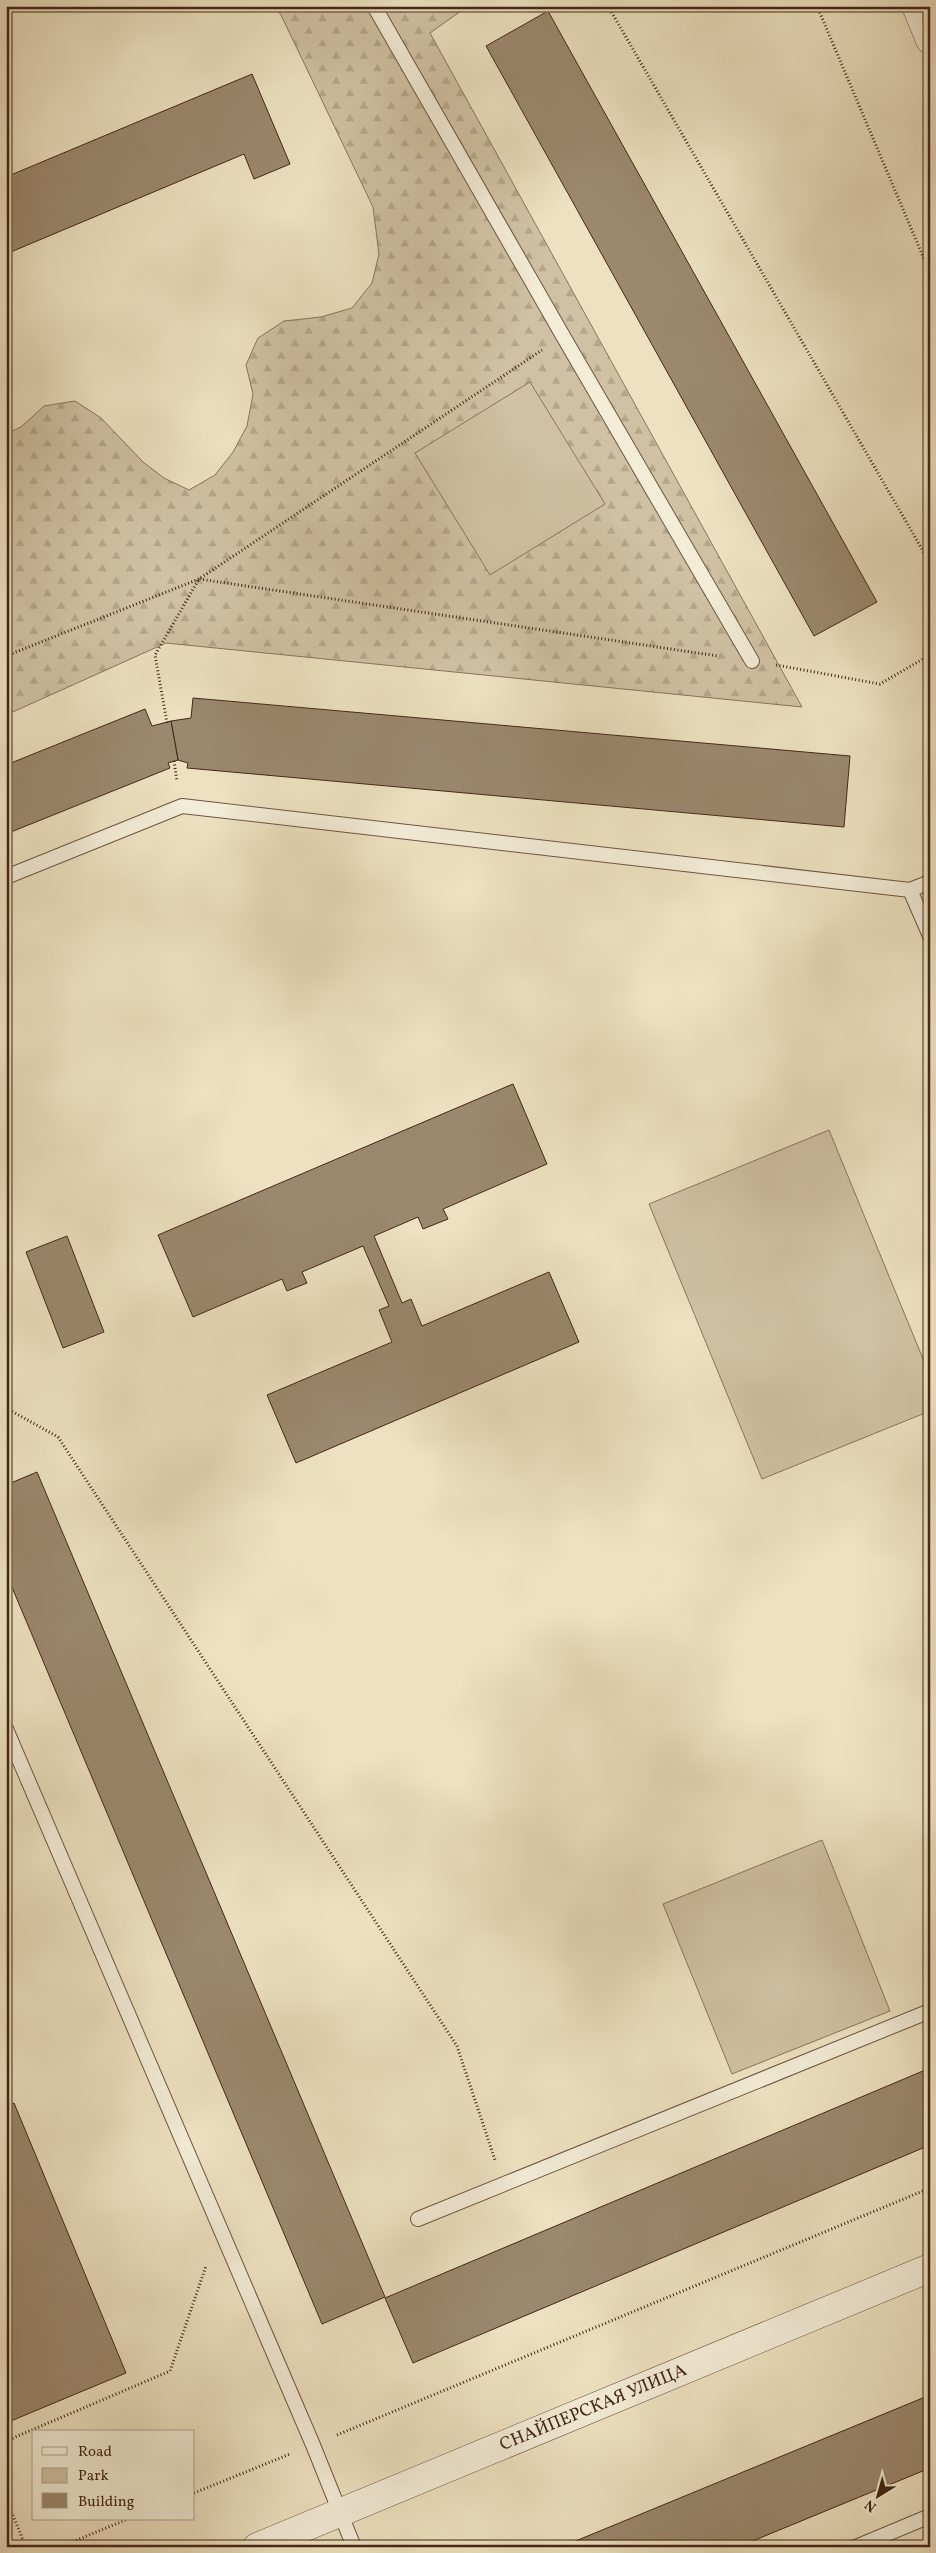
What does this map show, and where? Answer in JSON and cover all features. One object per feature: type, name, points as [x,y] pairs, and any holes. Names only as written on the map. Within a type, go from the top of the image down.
[{"type":"street","points":[[916,6],[930,40]]},
{"type":"street","name":"СНАЙПЕРСКАЯ УЛИЦА","points":[[257,2547],[930,2268]]},
{"type":"lane","points":[[374,6],[752,661]]},
{"type":"lane","points":[[6,877],[182,806],[910,890],[930,882]]},
{"type":"lane","points":[[910,890],[930,936]]},
{"type":"lane","points":[[6,1728],[313,2445],[354,2547]]},
{"type":"lane","points":[[418,2219],[930,2011]]},
{"type":"lane","points":[[856,2547],[930,2516]]},
{"type":"path","points":[[608,6],[930,563]]},
{"type":"path","points":[[817,6],[930,273]]},
{"type":"path","points":[[6,656],[199,579],[563,336]]},
{"type":"path","points":[[199,579],[752,661],[880,684],[930,655]]},
{"type":"path","points":[[167,723],[155,655],[199,579]]},
{"type":"path","points":[[6,1408],[58,1436],[457,2046],[504,2184]]},
{"type":"path","points":[[195,2493],[930,2188]]},
{"type":"path","points":[[6,2441],[170,2371],[219,2229]]},
{"type":"path","points":[[6,2499],[26,2547]]},
{"type":"path","points":[[60,2547],[126,2520]]},
{"type":"green space","points":[[274,6],[468,6],[430,33],[802,707],[166,643],[6,715],[6,434],[21,427],[44,406],[75,401],[101,418],[143,462],[164,478],[189,490],[215,475],[233,452],[247,426],[253,394],[246,365],[258,338],[284,321],[321,317],[352,308],[372,283],[379,254],[373,207],[281,15]]},
{"type":"green space","points":[[530,382],[605,504],[490,575],[415,453]]},
{"type":"green space","points":[[829,1130],[930,1376],[930,1411],[762,1479],[649,1204]]},
{"type":"green space","points":[[822,1840],[890,2011],[732,2074],[663,1904]]},
{"type":"building","points":[[548,11],[877,602],[814,636],[486,46]]},
{"type":"building","points":[[252,74],[290,164],[254,179],[244,154],[6,254],[6,177]]},
{"type":"building","points":[[193,698],[850,756],[844,827],[187,768],[188,763],[178,760],[171,721],[191,718]]},
{"type":"building","points":[[145,709],[152,726],[171,721],[178,760],[168,763],[170,768],[6,834],[6,765]]},
{"type":"building","points":[[513,1084],[547,1164],[443,1209],[448,1219],[423,1229],[418,1217],[374,1236],[402,1303],[411,1299],[422,1326],[549,1272],[579,1342],[296,1463],[267,1395],[392,1342],[379,1310],[389,1306],[363,1246],[302,1272],[307,1283],[287,1291],[282,1279],[193,1317],[158,1235]]},
{"type":"building","points":[[67,1236],[104,1332],[63,1348],[26,1252]]},
{"type":"building","points":[[37,1472],[385,2297],[322,2324],[6,1573],[6,1485]]},
{"type":"building","points":[[930,2068],[930,2145],[413,2363],[385,2298]]},
{"type":"building","points":[[14,2103],[126,2373],[6,2423],[6,2107]]},
{"type":"building","points":[[930,2395],[930,2468],[738,2547],[561,2547]]}]
